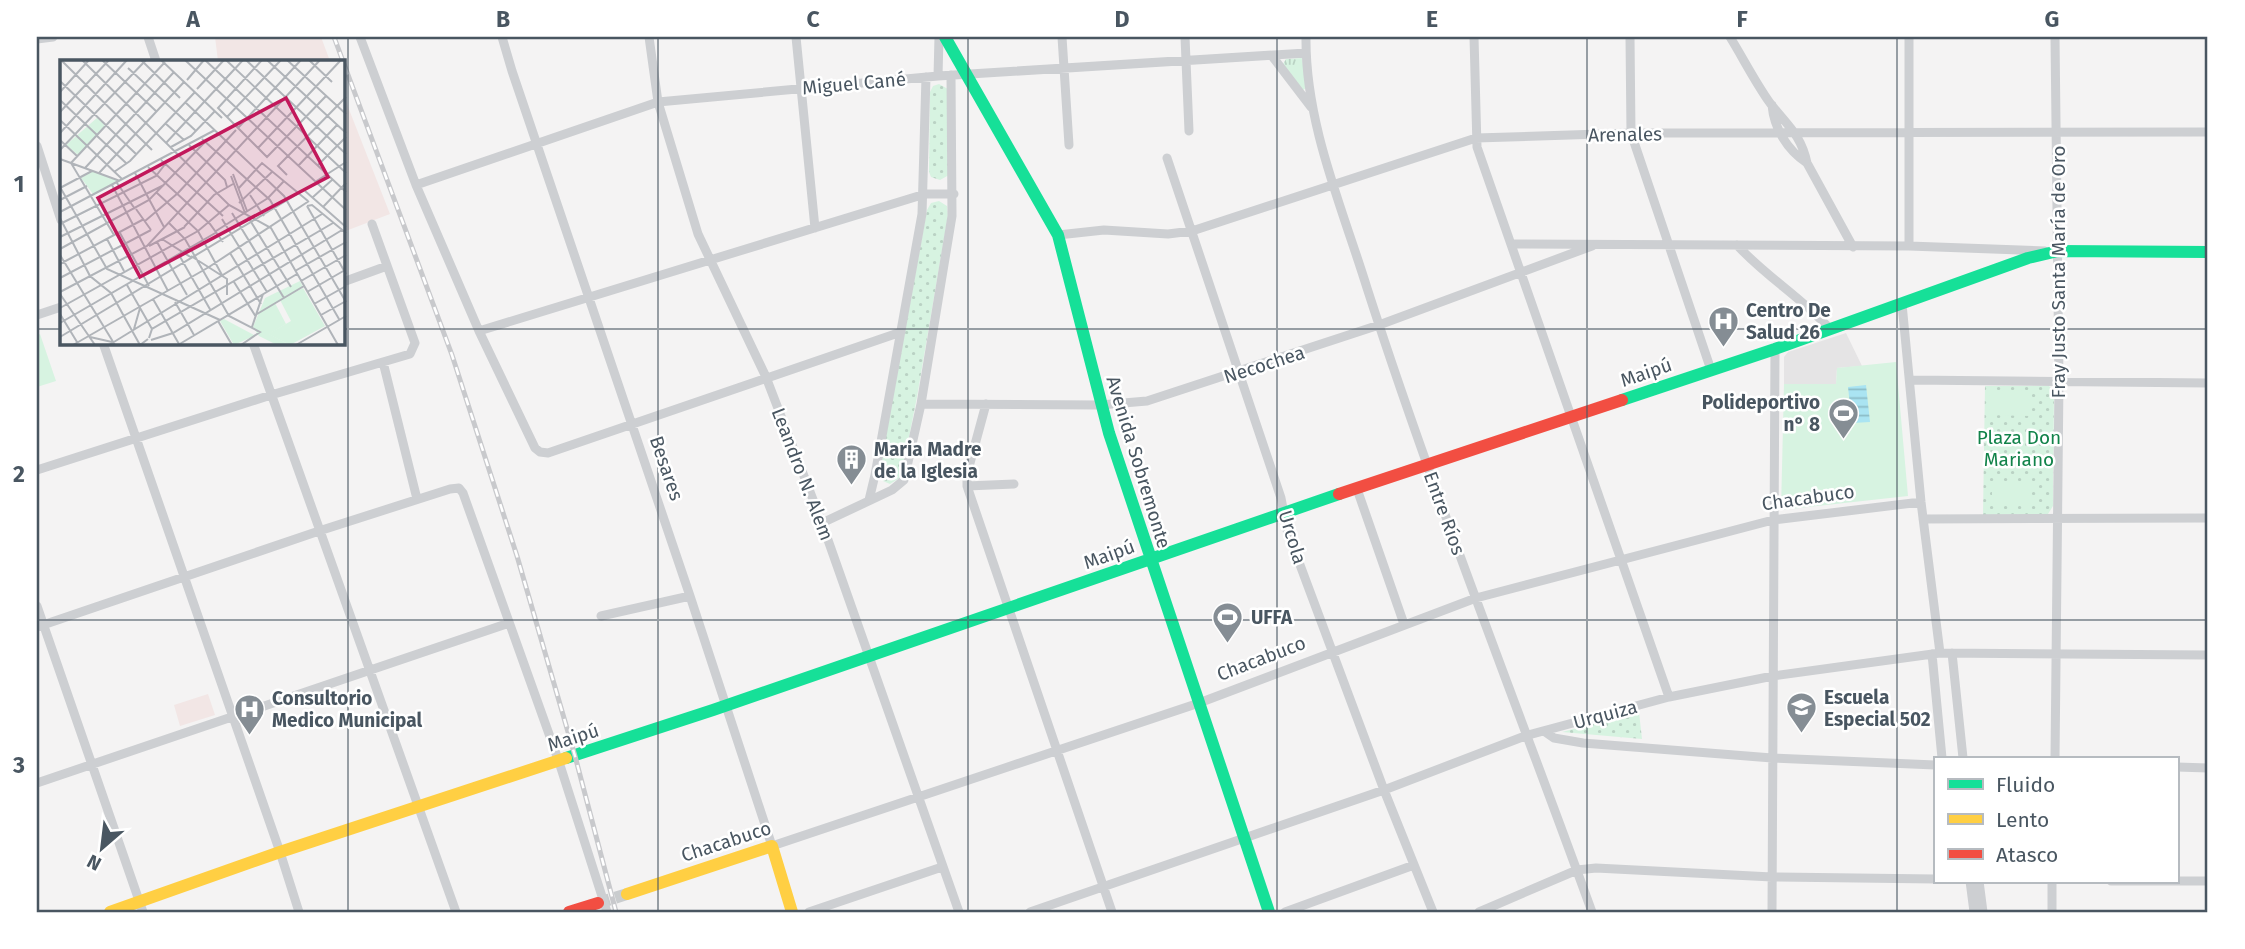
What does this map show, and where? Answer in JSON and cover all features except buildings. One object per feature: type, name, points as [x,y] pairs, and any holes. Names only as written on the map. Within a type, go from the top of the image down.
[{"type":"street","points":[[37,39],[53,37]]},
{"type":"street","points":[[148,37],[156,60]]},
{"type":"street","points":[[360,37],[416,185],[479,331],[535,448],[540,452],[548,453],[901,332]]},
{"type":"street","name":"Besares","points":[[502,37],[690,596],[792,912]]},
{"type":"street","name":"Leandro N. Alem","points":[[649,37],[658,102],[698,234],[708,260],[766,377],[822,523],[960,912]]},
{"type":"street","points":[[796,37],[815,228]]},
{"type":"street","points":[[938,76],[939,37]]},
{"type":"street","name":"Avenida Sobremonte","points":[[946,37],[1058,235],[1100,405],[1269,912]]},
{"type":"street","points":[[1062,37],[1069,145]]},
{"type":"street","points":[[1185,37],[1189,131]]},
{"type":"street","name":"Entre Ríos","points":[[1306,37],[1312,110],[1379,325],[1525,736],[1592,912]]},
{"type":"street","points":[[1474,37],[1477,147],[1669,697]]},
{"type":"street","points":[[1630,37],[1631,133],[1711,370]]},
{"type":"street","points":[[1730,37],[1772,105],[1784,116],[1796,134],[1804,149],[1807,163],[1853,247]]},
{"type":"street","points":[[1909,37],[1909,246]]},
{"type":"street","name":"Fray Justo Santa María de Oro","points":[[2055,37],[2059,382],[2055,757]]},
{"type":"street","name":"Miguel Cané","points":[[416,185],[658,102],[951,75],[1306,53]]},
{"type":"street","name":"Entre Ríos","points":[[1272,56],[1312,110]]},
{"type":"street","points":[[822,523],[891,491],[904,480],[921,404],[952,216],[954,194],[951,75]]},
{"type":"street","points":[[869,500],[925,194],[926,77]]},
{"type":"street","points":[[1772,105],[1773,121],[1795,155],[1807,163]]},
{"type":"street","name":"Arenales","points":[[1058,235],[1104,230],[1168,234],[1192,231],[1476,138],[1631,133],[2208,132]]},
{"type":"street","points":[[37,146],[39,161],[60,217]]},
{"type":"street","name":"Urcola","points":[[1167,158],[1285,513],[1287,530],[1384,790],[1433,912]]},
{"type":"street","points":[[479,331],[925,194],[954,194]]},
{"type":"street","points":[[37,470],[271,395],[410,354],[415,342],[372,224]]},
{"type":"street","name":"Necochea","points":[[1512,244],[1909,246],[2058,251]]},
{"type":"street","points":[[1737,245],[1829,328]]},
{"type":"street","name":"Necochea","points":[[921,404],[1100,405],[1147,401],[1379,325],[1592,246]]},
{"type":"street","name":"Maipú","points":[[110,912],[141,907],[280,852],[725,706],[1427,464],[1775,349],[2028,258],[2058,251],[2208,252]]},
{"type":"street","points":[[345,281],[387,266]]},
{"type":"street","points":[[1902,303],[1936,654],[1942,757]]},
{"type":"street","points":[[37,315],[60,307]]},
{"type":"street","points":[[104,345],[299,912]]},
{"type":"street","points":[[254,345],[456,912]]},
{"type":"street","points":[[1772,912],[1775,349]]},
{"type":"street","points":[[383,362],[417,499]]},
{"type":"street","points":[[1910,380],[2208,383]]},
{"type":"street","points":[[986,404],[967,474],[967,486],[1112,912]]},
{"type":"street","points":[[875,475],[882,486],[891,491]]},
{"type":"street","points":[[967,486],[1014,484]]},
{"type":"street","points":[[40,626],[318,531],[459,488],[559,762],[604,907]]},
{"type":"street","points":[[1357,489],[1404,624]]},
{"type":"street","name":"Chacabuco","points":[[627,894],[1199,703],[1332,650],[1476,598],[1773,520],[1921,502]]},
{"type":"street","points":[[1923,519],[2208,518]]},
{"type":"street","points":[[601,616],[690,596]]},
{"type":"street","points":[[37,606],[40,626],[93,764],[141,907]]},
{"type":"street","points":[[37,783],[509,623]]},
{"type":"street","points":[[1952,653],[1963,757]]},
{"type":"street","name":"Urquiza","points":[[1030,912],[1384,790],[1525,736],[1669,697],[1773,676],[1936,654],[2208,655]]},
{"type":"street","points":[[1544,731],[1554,738],[1583,743],[1772,758],[1934,765]]},
{"type":"street","points":[[2178,767],[2208,768]]},
{"type":"street","points":[[1285,912],[1414,865]]},
{"type":"street","points":[[809,912],[942,867]]},
{"type":"street","points":[[1479,912],[1577,870],[1596,868],[1772,877],[1934,879]]},
{"type":"street","points":[[2178,881],[2208,881]]},
{"type":"street","points":[[1970,883],[1974,912]]},
{"type":"street","points":[[1979,883],[1983,912]]},
{"type":"street","points":[[2052,883],[2052,912]]},
{"type":"street","points":[[569,912],[604,907]]},
{"type":"street","points":[[587,912],[604,907]]},
{"type":"shaded area","points":[[215,37],[321,37],[330,60],[218,60]]},
{"type":"shaded area","points":[[345,99],[390,214],[345,231]]},
{"type":"shaded area","points":[[1846,333],[1862,366],[1837,368],[1836,384],[1784,384],[1784,357],[1788,352]]},
{"type":"shaded area","points":[[208,694],[215,715],[180,726],[174,705]]},
{"type":"green space","points":[[1302,58],[1306,88],[1303,90],[1283,64],[1286,59]]},
{"type":"green space","points":[[939,84],[948,89],[949,175],[940,180],[931,177],[929,172],[930,92],[933,86]]},
{"type":"green space","points":[[939,201],[947,206],[948,215],[917,397],[901,477],[890,484],[883,481],[879,474],[927,210],[931,203]]},
{"type":"green space","points":[[40,334],[56,381],[37,387],[37,336]]},
{"type":"green space","name":"Polideportivo n° 8","points":[[1896,362],[1908,496],[1781,510],[1784,384],[1836,384],[1837,368]]},
{"type":"green space","name":"Plaza Don Mariano","points":[[1985,386],[2049,386],[2054,391],[2053,506],[2048,514],[1983,515]]},
{"type":"green space","points":[[1990,390],[2031,391],[2030,416],[1990,415]]},
{"type":"green space","points":[[1992,481],[2029,481],[2029,504],[1992,504]]},
{"type":"green space","points":[[1639,712],[1642,739],[1562,732]]},
{"type":"water","points":[[1866,385],[1870,422],[1852,423],[1848,387]]},
{"type":"tunnel","points":[[598,903],[627,894]]},
{"type":"railway","points":[[334,37],[343,60]]},
{"type":"railway","points":[[345,67],[452,355],[517,556],[575,756],[616,912]]},
{"type":"traffic: fast","points":[[945,37],[1058,235],[1109,433],[1269,912]]},
{"type":"traffic: fast","points":[[1622,400],[1775,349],[2028,258],[2058,251],[2208,252]]},
{"type":"traffic: fast","points":[[566,758],[1339,494]]},
{"type":"traffic: slow","points":[[110,912],[280,852],[566,758]]},
{"type":"traffic: slow","points":[[627,894],[772,846],[792,912]]},
{"type":"traffic: jam","points":[[1339,494],[1622,400]]},
{"type":"traffic: jam","points":[[569,912],[598,903]]},
{"type":"place","name":"Centro De Salud 26","points":[[1723,348]]},
{"type":"place","name":"Polideportivo n° 8","points":[[1843,440]]},
{"type":"place","name":"Maria Madre de la Iglesia","points":[[851,487]]},
{"type":"place","name":"UFFA","points":[[1228,644]]},
{"type":"place","name":"Escuela Especial 502","points":[[1801,735]]},
{"type":"place","name":"Consultorio Medico Municipal","points":[[249,736]]}]
